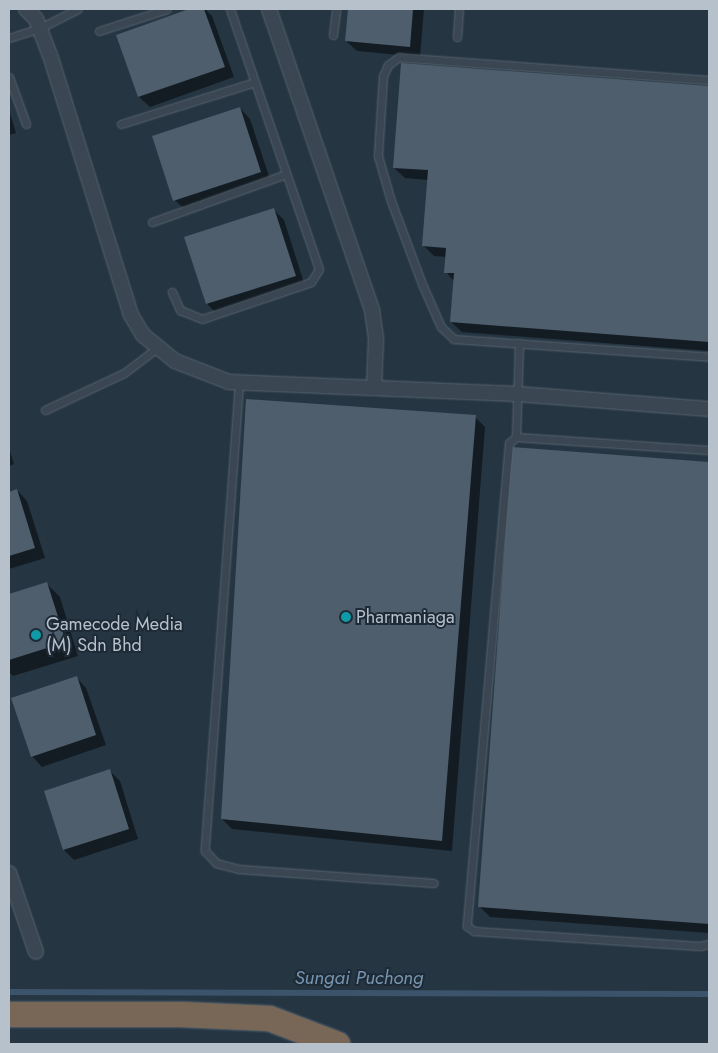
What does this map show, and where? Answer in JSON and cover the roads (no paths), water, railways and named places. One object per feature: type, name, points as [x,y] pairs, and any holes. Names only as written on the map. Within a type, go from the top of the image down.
[{"type":"highway","points":[[9,1014],[180,1014],[269,1018],[337,1044]]},
{"type":"street","points":[[26,9],[40,28],[131,315],[143,335],[157,348],[202,374],[239,383],[518,394],[709,409]]},
{"type":"street","points":[[269,9],[372,310],[376,338],[374,387]]},
{"type":"street","points":[[9,873],[36,952]]},
{"type":"lane","points":[[9,38],[40,28],[78,9]]},
{"type":"lane","points":[[99,31],[167,9]]},
{"type":"lane","points":[[172,292],[180,310],[202,319],[311,282],[319,269],[230,9]]},
{"type":"lane","points":[[333,36],[336,9]]},
{"type":"lane","points":[[457,37],[459,9]]},
{"type":"lane","points":[[709,80],[399,57],[388,65],[382,76],[378,156],[390,201],[441,327],[454,339],[709,357]]},
{"type":"lane","points":[[9,76],[26,124]]},
{"type":"lane","points":[[121,124],[255,82]]},
{"type":"lane","points":[[152,222],[286,174]]},
{"type":"lane","points":[[516,437],[519,343]]},
{"type":"lane","points":[[45,410],[124,373],[157,348]]},
{"type":"lane","points":[[239,383],[204,851],[216,863],[239,869],[433,883]]},
{"type":"lane","points":[[709,450],[516,437],[509,443],[467,926],[474,931],[700,946],[709,944]]},
{"type":"waterway","name":"Sungai Puchong","points":[[9,992],[709,994]]},
{"type":"place","name":"Pharmaniaga","points":[[346,617]]},
{"type":"place","name":"Gamecode Media (M) Sdn Bhd","points":[[36,635]]}]
